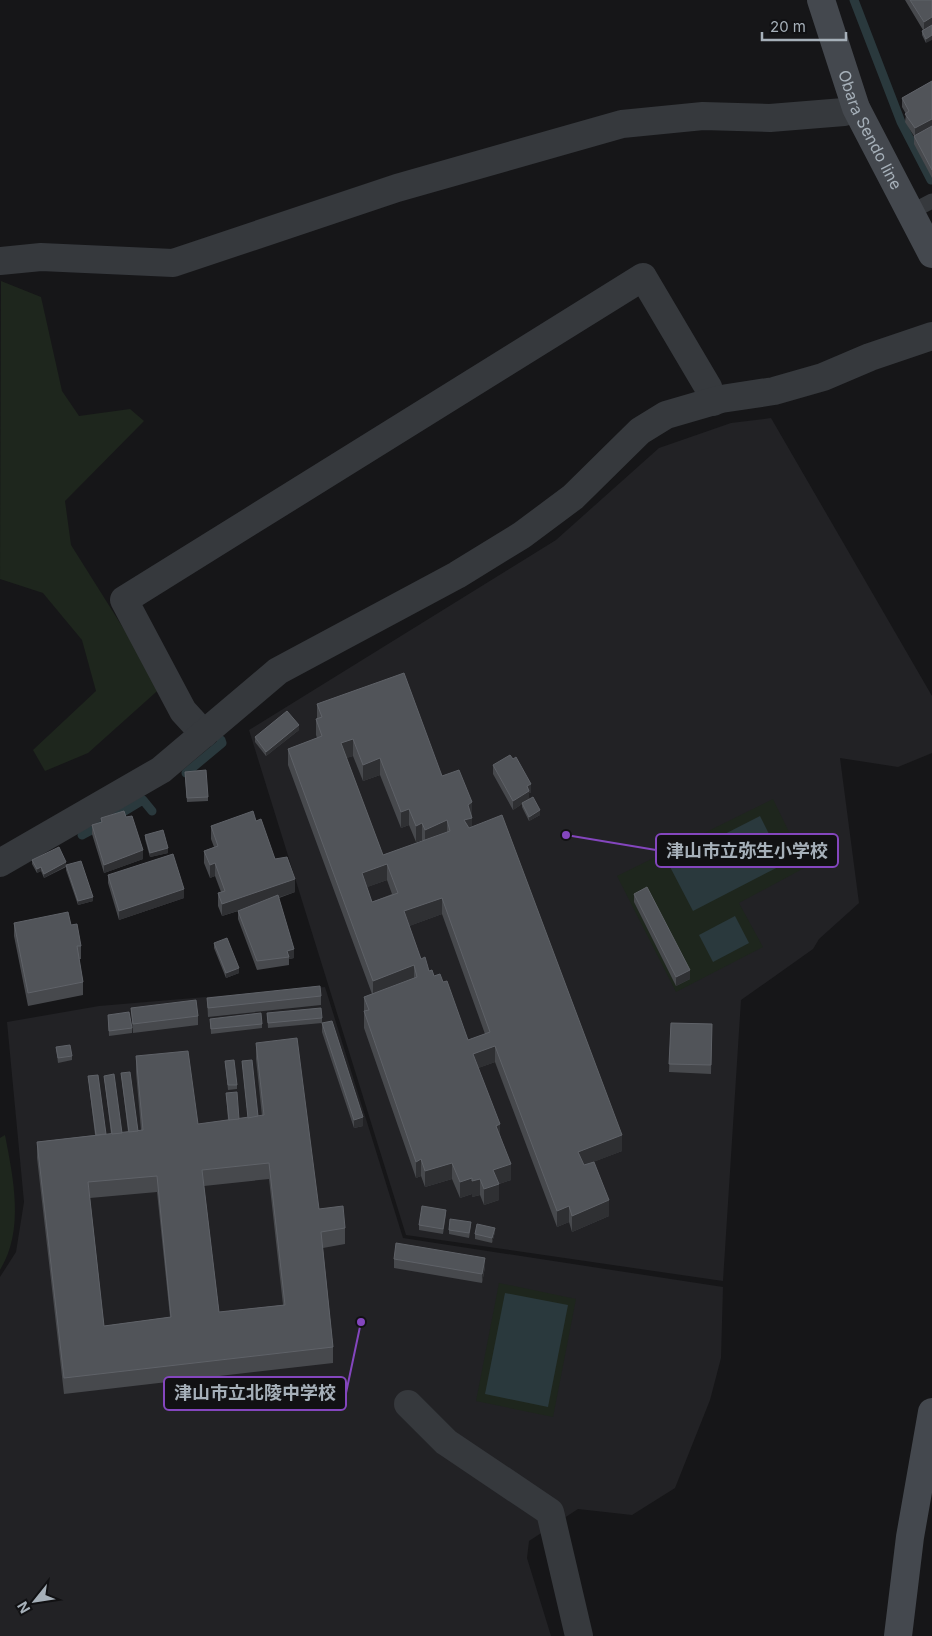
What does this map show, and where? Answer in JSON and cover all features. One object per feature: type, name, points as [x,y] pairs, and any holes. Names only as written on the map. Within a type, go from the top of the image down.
[{"type":"main road","name":"Obara Sendo line","points":[[821,0],[856,108],[921,207],[932,254]]},
{"type":"main road","points":[[898,1636],[910,1536],[932,1412]]},
{"type":"street","points":[[0,261],[41,257],[173,263],[397,188],[622,124],[703,116],[770,118],[844,112],[856,108]]},
{"type":"street","points":[[204,734],[184,711],[124,600],[643,276],[708,387],[713,402]]},
{"type":"street","points":[[0,863],[161,770],[278,670],[457,575],[522,535],[573,497],[640,431],[666,415],[713,402],[774,391],[823,377],[870,357],[932,336]]},
{"type":"street","points":[[408,1404],[446,1442],[550,1512],[579,1636]]},
{"type":"shaded area","points":[[1,281],[41,297],[62,391],[79,416],[130,409],[144,421],[65,501],[71,545],[132,642],[165,684],[88,753],[45,771],[33,750],[96,691],[82,640],[43,593],[0,579]]},
{"type":"shaded area","points":[[771,418],[932,696],[932,753],[898,767],[840,758],[859,903],[819,939],[813,949],[741,1000],[723,1281],[406,1235],[249,730],[556,540],[659,448],[731,423]]},
{"type":"shaded area","points":[[773,799],[806,867],[739,903],[763,947],[676,992],[617,876]]},
{"type":"shaded area","points":[[760,816],[784,864],[693,911],[668,863]]},
{"type":"shaded area","points":[[735,916],[749,943],[713,962],[699,935]]},
{"type":"shaded area","points":[[325,987],[403,1238],[723,1287],[721,1358],[710,1400],[675,1488],[632,1515],[578,1509],[529,1541],[527,1558],[551,1636],[0,1636],[0,1277],[16,1252],[24,1202],[7,1022],[99,1006]]},
{"type":"shaded area","points":[[5,1135],[14,1186],[15,1221],[8,1254],[0,1270],[0,1138]]},
{"type":"shaded area","points":[[499,1283],[576,1299],[553,1417],[476,1401]]},
{"type":"shaded area","points":[[505,1293],[568,1305],[548,1407],[485,1394]]},
{"type":"building","points":[[910,0],[932,0],[932,17],[924,22]]},
{"type":"building","points":[[932,25],[932,35],[926,39],[922,31]]},
{"type":"building","points":[[932,81],[932,119],[915,128],[905,114],[909,111],[902,98]]},
{"type":"building","points":[[932,126],[932,170],[914,136]]},
{"type":"building","points":[[404,673],[442,776],[459,770],[472,802],[468,805],[472,818],[464,820],[469,828],[502,815],[622,1135],[578,1152],[584,1165],[594,1162],[609,1200],[572,1216],[569,1206],[557,1211],[495,1046],[473,1054],[500,1124],[496,1126],[511,1164],[493,1170],[499,1184],[484,1189],[480,1179],[472,1181],[472,1178],[460,1182],[452,1163],[425,1171],[421,1159],[416,1162],[364,1011],[369,1010],[364,997],[417,977],[414,965],[373,981],[288,749],[322,736],[316,719],[322,717],[317,704]],"holes":[[[353,739],[363,765],[380,758],[401,812],[409,809],[416,826],[422,823],[425,830],[447,820],[450,831],[383,855],[341,743]],[[387,864],[398,893],[372,902],[362,873]],[[442,898],[490,1032],[468,1040],[447,981],[443,982],[440,974],[434,976],[432,970],[429,971],[425,957],[421,959],[404,911]]]},
{"type":"building","points":[[287,711],[299,725],[266,752],[255,737]]},
{"type":"building","points":[[510,755],[513,759],[516,757],[531,784],[527,786],[529,791],[513,801],[493,765]]},
{"type":"building","points":[[206,770],[208,797],[187,798],[185,772]]},
{"type":"building","points":[[533,797],[540,810],[529,817],[522,803]]},
{"type":"building","points":[[124,811],[126,817],[132,816],[143,850],[104,865],[92,825],[102,822],[101,818]]},
{"type":"building","points":[[253,811],[256,821],[261,819],[275,859],[287,857],[295,879],[222,904],[218,893],[225,891],[215,863],[210,865],[204,851],[218,846],[211,826]]},
{"type":"building","points":[[163,830],[168,848],[150,853],[145,835]]},
{"type":"building","points":[[59,847],[66,862],[44,874],[41,867],[37,869],[32,860]]},
{"type":"building","points":[[173,854],[184,889],[119,911],[108,875]]},
{"type":"building","points":[[81,861],[93,897],[78,901],[66,865]]},
{"type":"building","points":[[647,887],[690,970],[676,977],[634,894]]},
{"type":"building","points":[[278,895],[294,949],[287,951],[289,957],[257,961],[238,911]]},
{"type":"building","points":[[68,912],[71,925],[77,924],[81,946],[77,946],[83,982],[28,993],[14,923]]},
{"type":"building","points":[[227,938],[239,968],[226,973],[214,943]]},
{"type":"building","points":[[320,986],[321,996],[208,1008],[207,998]]},
{"type":"building","points":[[196,1000],[198,1016],[133,1024],[131,1008]]},
{"type":"building","points":[[321,1008],[322,1018],[268,1023],[267,1013]]},
{"type":"building","points":[[129,1012],[132,1028],[109,1031],[108,1015]]},
{"type":"building","points":[[261,1013],[262,1024],[211,1029],[210,1019]]},
{"type":"building","points":[[332,1021],[363,1117],[354,1120],[322,1023]]},
{"type":"building","points":[[671,1023],[712,1024],[711,1065],[669,1064]]},
{"type":"building","points":[[297,1038],[319,1209],[343,1206],[345,1228],[321,1232],[333,1347],[64,1378],[37,1142],[143,1130],[136,1056],[188,1051],[198,1124],[264,1115],[256,1043]],"holes":[[[269,1163],[285,1305],[219,1312],[202,1170]],[[157,1176],[171,1317],[104,1326],[88,1182]]]},
{"type":"building","points":[[70,1045],[72,1056],[58,1058],[56,1047]]},
{"type":"building","points":[[234,1060],[237,1085],[228,1085],[225,1061]]},
{"type":"building","points":[[252,1060],[258,1116],[248,1118],[242,1061]]},
{"type":"building","points":[[130,1072],[138,1131],[129,1132],[121,1073]]},
{"type":"building","points":[[114,1074],[122,1133],[112,1134],[104,1076]]},
{"type":"building","points":[[98,1075],[106,1134],[96,1135],[88,1076]]},
{"type":"building","points":[[237,1092],[239,1119],[229,1120],[226,1093]]},
{"type":"building","points":[[422,1206],[446,1210],[443,1229],[419,1225]]},
{"type":"building","points":[[450,1219],[471,1222],[469,1233],[449,1230]]},
{"type":"building","points":[[477,1224],[495,1228],[492,1238],[475,1234]]},
{"type":"building","points":[[396,1243],[485,1258],[482,1274],[394,1259]]},
{"type":"waterway","points":[[854,0],[901,122],[931,180]]},
{"type":"waterway","points":[[186,773],[222,743],[221,740]]},
{"type":"waterway","points":[[115,817],[143,800],[152,811]]},
{"type":"waterway","points":[[82,835],[101,825]]},
{"type":"place","name":"津山市立弥生小学校","points":[[566,835]]},
{"type":"place","name":"津山市立北陵中学校","points":[[361,1322]]}]
